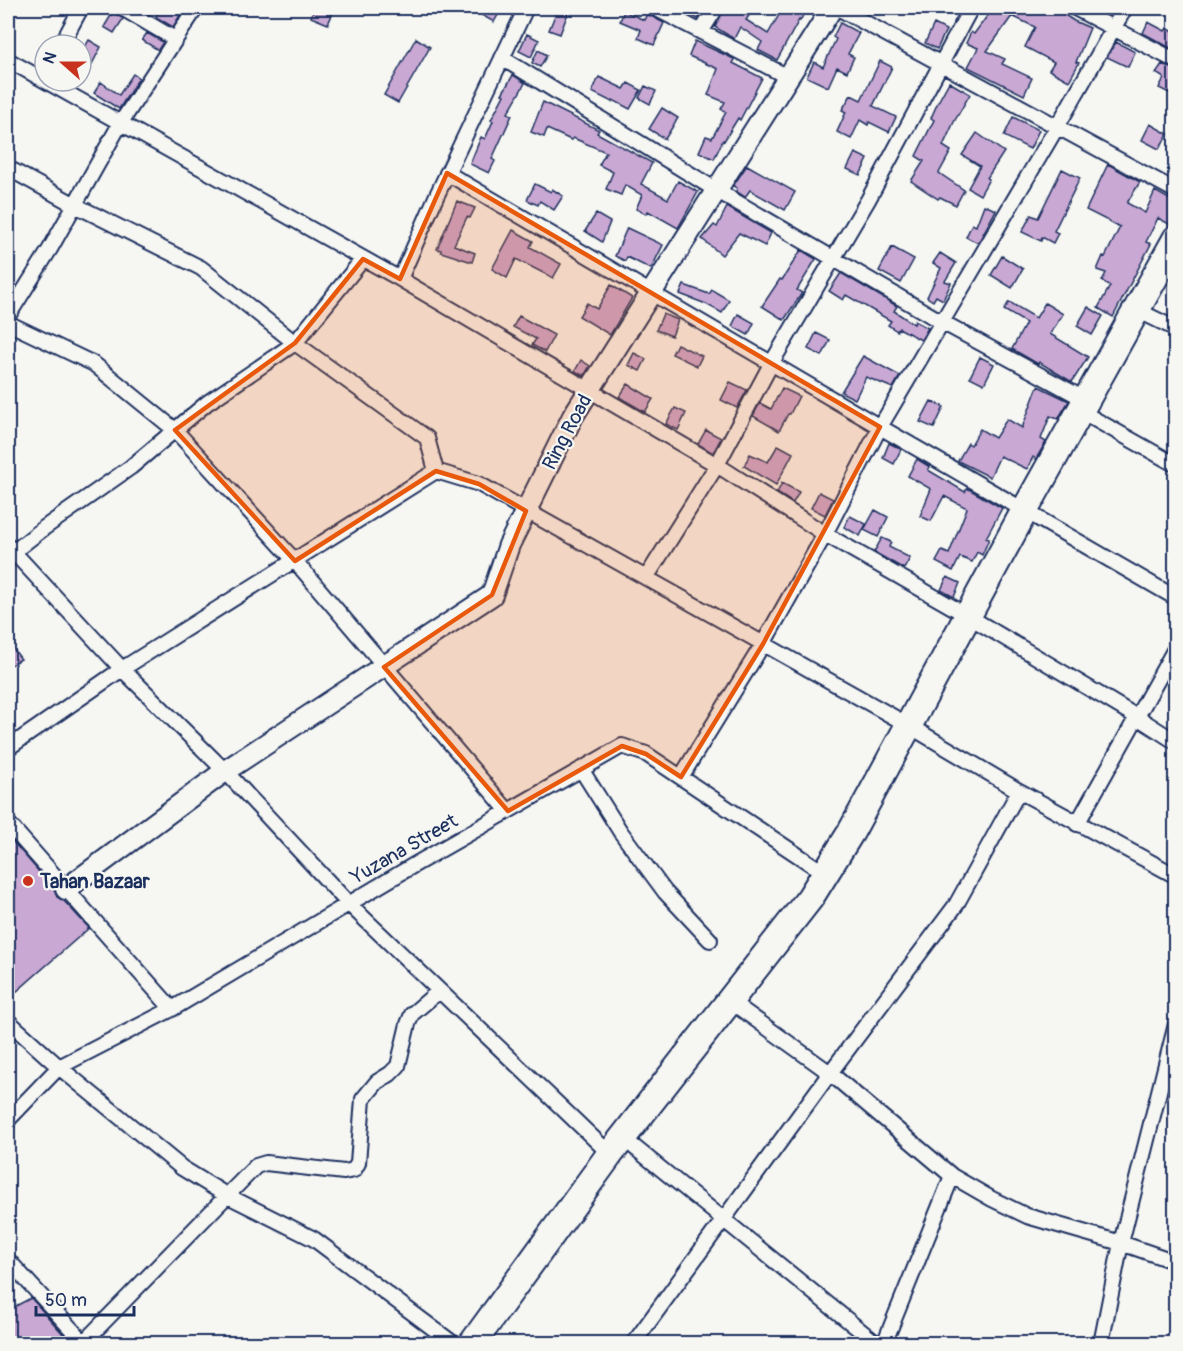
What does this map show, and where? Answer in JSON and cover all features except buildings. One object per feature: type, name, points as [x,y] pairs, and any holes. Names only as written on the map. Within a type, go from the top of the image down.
[{"type":"highway","points":[[472,1344],[616,1146],[810,898],[826,874],[1176,239]]},
{"type":"street","points":[[67,33],[81,8]]},
{"type":"street","points":[[122,8],[175,39]]},
{"type":"street","points":[[8,316],[50,249],[120,124],[195,8]]},
{"type":"street","points":[[400,279],[447,173],[526,8]]},
{"type":"street","points":[[655,8],[788,77]]},
{"type":"street","points":[[701,32],[716,8]]},
{"type":"street","name":"Ring Road","points":[[66,889],[225,771],[492,596],[509,545],[573,417],[832,8]]},
{"type":"street","points":[[838,8],[1176,191]]},
{"type":"street","points":[[646,578],[717,465],[771,364],[868,200],[971,8]]},
{"type":"street","points":[[1075,8],[1176,61]]},
{"type":"street","points":[[681,777],[763,644],[825,534],[880,427],[1125,8]]},
{"type":"street","points":[[502,58],[716,190],[1083,406],[1176,465]]},
{"type":"street","points":[[8,60],[33,72]]},
{"type":"street","points":[[69,93],[120,124],[400,279],[588,392],[717,465],[825,534],[968,616],[1176,742]]},
{"type":"street","points":[[8,168],[75,205],[201,268],[295,343],[427,438],[436,471]]},
{"type":"street","points":[[447,173],[771,364],[1176,598]]},
{"type":"street","points":[[363,259],[295,343],[207,403],[130,467],[10,551],[122,669],[225,771],[349,904],[439,991],[616,1146],[724,1219],[877,1344]]},
{"type":"street","points":[[1137,310],[1176,329]]},
{"type":"street","points":[[8,323],[94,364],[175,430],[295,561],[508,811]]},
{"type":"street","points":[[8,748],[122,669],[436,471],[479,484],[908,725],[1019,792],[1176,876]]},
{"type":"street","points":[[1077,824],[1176,647]]},
{"type":"street","name":"Yuzana Street","points":[[8,1120],[59,1067],[172,1009],[622,746],[646,754],[826,874]]},
{"type":"street","points":[[580,769],[620,831],[665,891],[711,940]]},
{"type":"street","points":[[633,1344],[830,1073],[957,905],[1019,792]]},
{"type":"street","points":[[8,823],[172,1009]]},
{"type":"street","points":[[8,1260],[84,1343],[226,1194],[256,1166],[266,1163],[344,1172],[354,1170],[358,1163],[363,1099],[377,1082],[398,1066],[412,1014],[439,991]]},
{"type":"street","points":[[730,1001],[830,1073],[952,1176],[1028,1216],[1121,1243],[1176,1262]]},
{"type":"street","points":[[8,1021],[59,1067],[182,1168],[226,1194],[314,1239],[454,1344]]},
{"type":"street","points":[[1101,1344],[1121,1243],[1169,1077],[1176,1024]]},
{"type":"street","points":[[884,1344],[952,1176]]},
{"type":"highlighted area","points":[[447,173],[880,427],[763,644],[681,777],[646,754],[622,746],[508,811],[384,667],[492,595],[526,511],[479,484],[436,471],[295,561],[175,430],[295,343],[363,259],[400,279]]},
{"type":"place","name":"Tahan Bazaar","points":[[28,881]]}]
